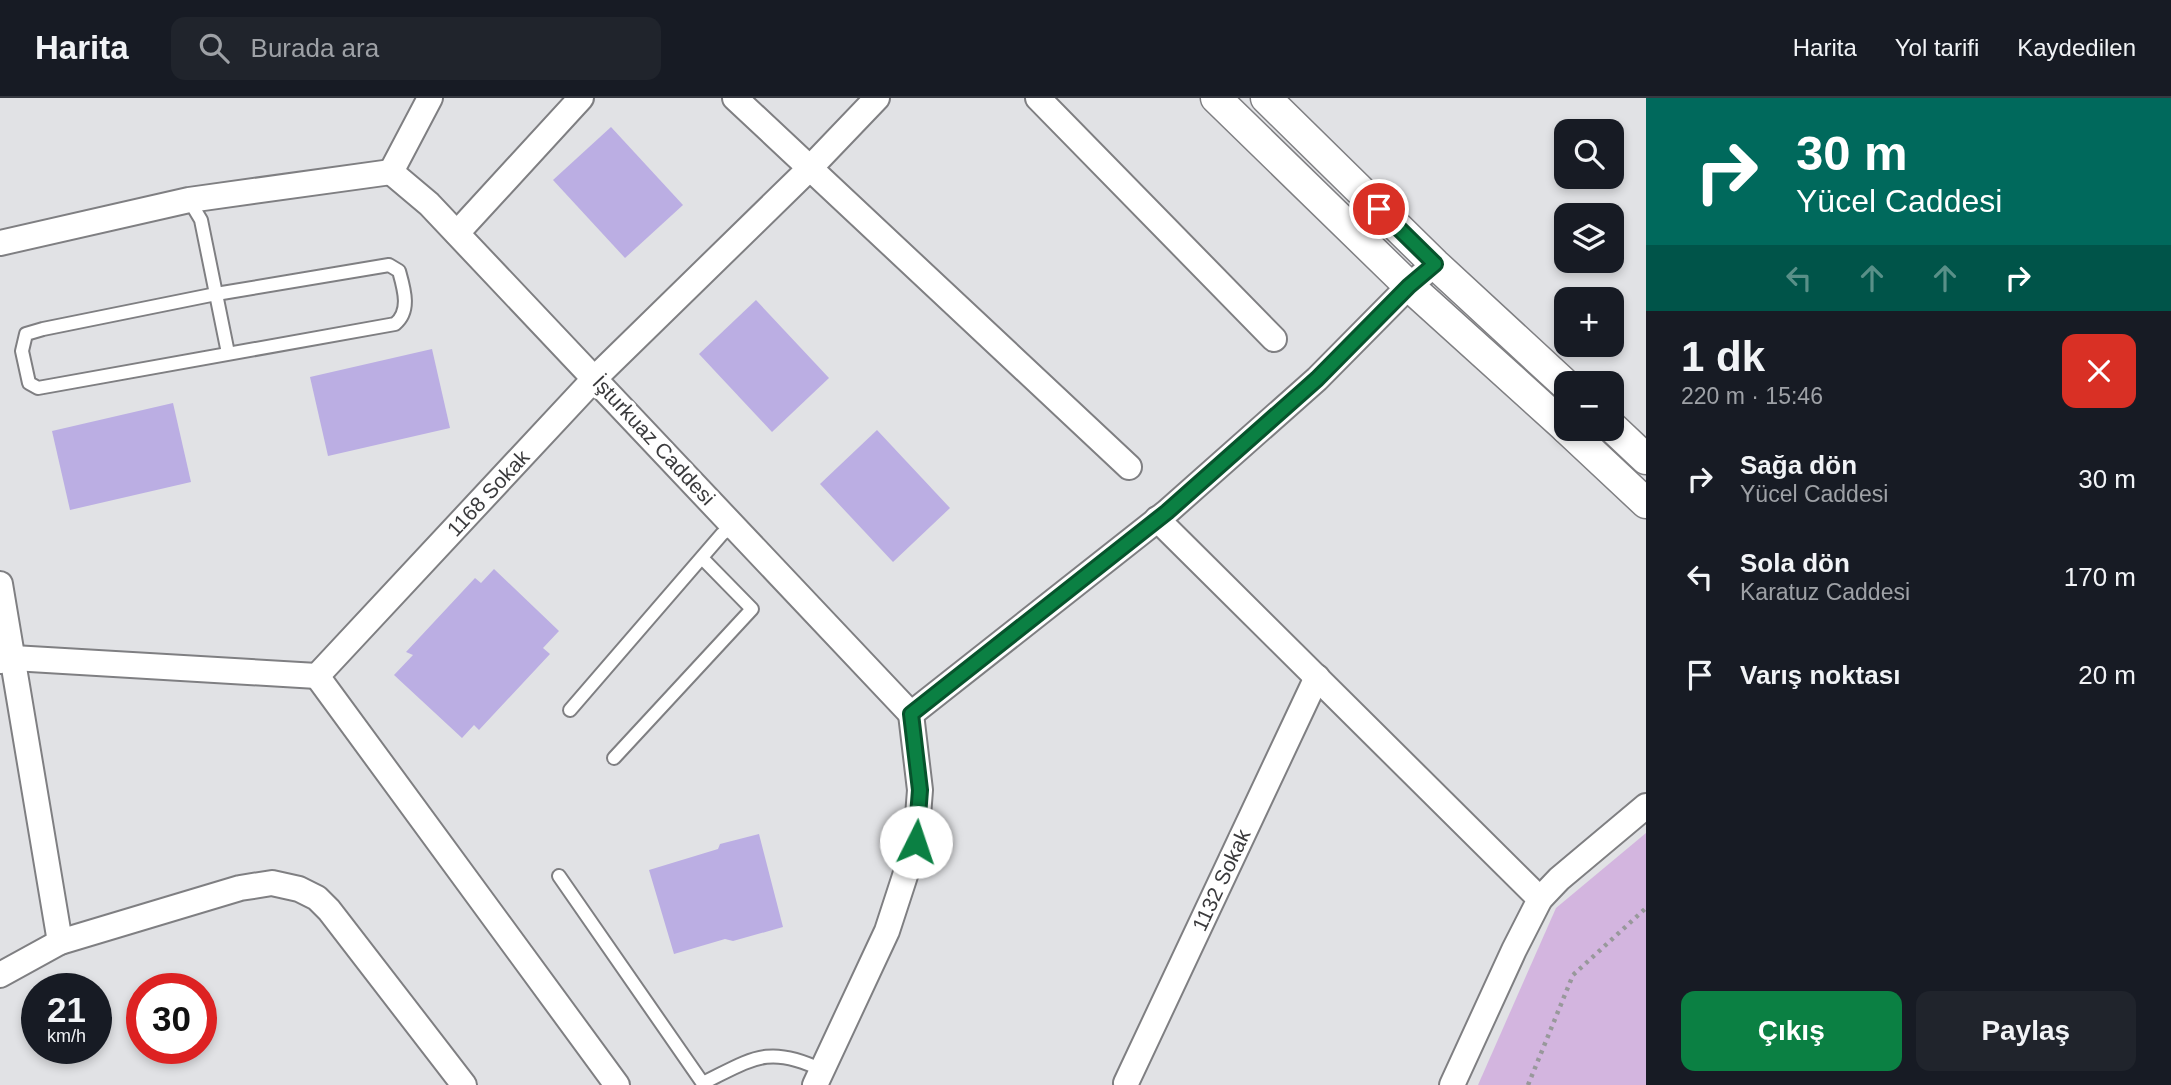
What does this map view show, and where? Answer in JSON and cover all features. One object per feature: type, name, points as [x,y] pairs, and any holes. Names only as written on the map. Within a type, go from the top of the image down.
[{"type":"street","points":[[0,243],[189,200],[391,172],[430,98]]},
{"type":"street","points":[[457,233],[580,98]]},
{"type":"street","points":[[735,98],[1129,467]]},
{"type":"street","name":"1168 Sokak","points":[[317,676],[595,378],[810,168],[877,98]]},
{"type":"street","points":[[1038,98],[1274,339]]},
{"type":"street","points":[[1216,98],[1409,286],[1554,416]]},
{"type":"street","points":[[1266,98],[1435,264],[1554,374]]},
{"type":"street","name":"İşturkuaz Caddesi","points":[[391,172],[429,204],[457,233],[911,714]]},
{"type":"street","points":[[819,1078],[887,931],[916,842],[920,790],[911,714],[1157,519],[1317,379],[1409,286],[1435,264]]},
{"type":"street","points":[[1624,439],[1646,459]]},
{"type":"street","points":[[1581,441],[1646,503]]},
{"type":"street","points":[[1157,519],[1540,899]]},
{"type":"street","points":[[0,584],[6,660],[60,942]]},
{"type":"street","points":[[6,660],[317,676],[617,1085]]},
{"type":"street","name":"1132 Sokak","points":[[1126,1083],[1317,677]]},
{"type":"street","points":[[1452,1085],[1540,899],[1646,806]]},
{"type":"street","points":[[0,975],[60,942],[240,888],[272,883],[299,889],[317,898],[330,910],[464,1085]]},
{"type":"lane","points":[[189,200],[201,220],[228,353]]},
{"type":"lane","points":[[389,265],[399,271],[405,306],[403,318],[395,324],[228,353],[38,388],[29,383],[22,351],[26,334],[43,329],[215,294],[389,265]]},
{"type":"lane","points":[[570,710],[722,534],[734,526]]},
{"type":"lane","points":[[614,758],[752,608],[702,558]]},
{"type":"lane","points":[[559,876],[704,1084],[756,1057],[781,1056],[804,1061],[819,1078]]},
{"type":"path","points":[[1528,1085],[1568,982],[1646,908]]},
{"type":"shaded area","points":[[1646,833],[1646,1085],[1478,1085],[1556,908]]},
{"type":"building","points":[[611,127],[683,205],[625,258],[553,180]]},
{"type":"building","points":[[756,300],[829,378],[772,432],[699,354]]},
{"type":"building","points":[[432,349],[450,428],[328,456],[310,377]]},
{"type":"building","points":[[173,403],[191,482],[70,510],[52,431]]},
{"type":"building","points":[[877,430],[950,508],[893,562],[820,484]]},
{"type":"building","points":[[494,569],[559,631],[543,648],[550,654],[479,730],[474,725],[462,738],[394,675],[413,655],[406,652],[475,578],[481,583]]},
{"type":"building","points":[[759,834],[783,927],[733,941],[725,939],[674,954],[649,870],[718,849],[720,844]]},
{"type":"route","points":[[916,842],[920,790],[911,714],[1167,512],[1317,379],[1409,286],[1435,264],[1379,209]]}]
